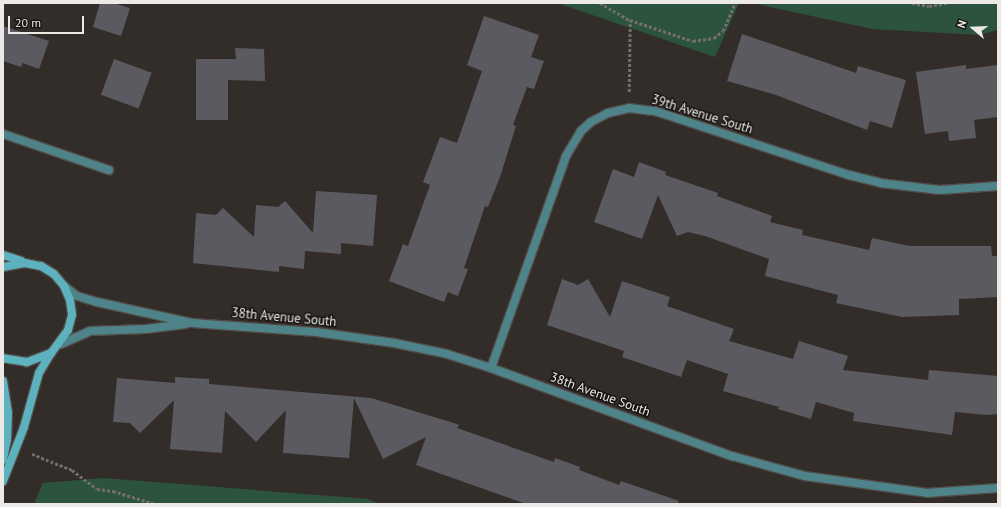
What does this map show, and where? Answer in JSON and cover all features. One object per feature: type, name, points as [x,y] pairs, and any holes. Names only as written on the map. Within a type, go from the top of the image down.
[{"type":"street","name":"39th Avenue South","points":[[491,368],[560,171],[573,142],[591,122],[608,113],[629,108],[676,117],[842,173],[880,183],[940,190],[998,186]]},
{"type":"street","points":[[3,134],[108,170]]},
{"type":"street","points":[[3,255],[26,263],[41,266],[54,274],[64,286],[70,300],[72,315],[68,330],[61,344],[51,353],[39,373],[36,392],[3,481]]},
{"type":"street","points":[[3,267],[26,263]]},
{"type":"street","name":"38th Avenue South","points":[[64,286],[77,296],[97,302],[192,323],[316,332],[394,342],[491,368],[732,456],[805,476],[927,493],[998,488]]},
{"type":"street","name":"38th Avenue South","points":[[61,344],[90,331],[146,329],[192,323]]},
{"type":"street","points":[[3,358],[27,362],[51,353]]},
{"type":"street","points":[[3,381],[8,412],[7,438],[3,460]]},
{"type":"path","points":[[600,3],[630,20],[693,41],[714,38],[723,30],[735,3]]},
{"type":"path","points":[[912,3],[929,6],[949,3]]},
{"type":"path","points":[[629,108],[630,20]]},
{"type":"path","points":[[16,449],[72,470],[97,489],[113,491],[155,504]]},
{"type":"green space","points":[[557,3],[739,3],[715,57]]},
{"type":"green space","points":[[752,3],[998,3],[998,30],[980,35],[872,29]]},
{"type":"green space","points":[[103,478],[368,499],[380,504],[34,504],[43,483]]},
{"type":"building","points":[[100,3],[113,3],[130,8],[121,36],[93,27]]},
{"type":"building","points":[[484,16],[539,35],[531,57],[544,61],[534,89],[527,87],[513,125],[516,126],[500,177],[488,207],[485,206],[464,268],[468,269],[458,296],[448,292],[444,302],[389,281],[403,244],[408,246],[430,185],[423,182],[440,137],[457,143],[482,71],[467,65]]},
{"type":"building","points":[[3,26],[49,41],[39,69],[23,63],[21,67],[3,61]]},
{"type":"building","points":[[742,34],[856,73],[858,66],[906,80],[892,128],[870,121],[867,130],[776,95],[727,81]]},
{"type":"building","points":[[235,48],[264,49],[265,81],[228,80],[228,120],[196,120],[196,59],[236,59]]},
{"type":"building","points":[[114,59],[152,73],[139,108],[101,95]]},
{"type":"building","points":[[966,65],[966,69],[998,65],[998,117],[974,120],[976,138],[949,141],[948,131],[925,134],[916,72]]},
{"type":"building","points":[[639,162],[666,172],[665,175],[718,193],[717,196],[772,216],[770,222],[803,230],[802,235],[869,250],[872,238],[909,246],[991,246],[992,256],[998,256],[998,297],[959,299],[959,315],[902,317],[836,303],[838,295],[765,276],[769,259],[705,236],[688,232],[677,236],[658,195],[642,239],[594,222],[613,169],[634,177]]},
{"type":"building","points":[[316,191],[377,195],[373,246],[341,243],[341,254],[305,251],[304,269],[279,266],[279,272],[193,263],[196,213],[216,215],[223,208],[254,237],[256,205],[278,207],[285,201],[313,233]]},
{"type":"building","points":[[562,279],[578,285],[588,279],[610,317],[622,281],[670,297],[667,306],[734,329],[729,341],[793,359],[799,341],[848,356],[843,370],[928,380],[929,370],[998,376],[998,414],[987,415],[955,412],[952,435],[853,421],[854,413],[816,402],[811,419],[778,409],[779,407],[723,391],[728,374],[687,360],[681,377],[622,357],[624,351],[547,325]]},
{"type":"building","points":[[175,377],[209,379],[209,384],[371,398],[454,423],[459,425],[457,428],[554,462],[555,458],[580,467],[579,470],[619,485],[621,481],[679,501],[678,504],[526,504],[416,465],[426,437],[383,459],[354,398],[349,458],[283,453],[286,410],[256,442],[225,411],[222,453],[170,449],[174,400],[140,433],[130,423],[113,422],[117,378],[175,383]]}]
